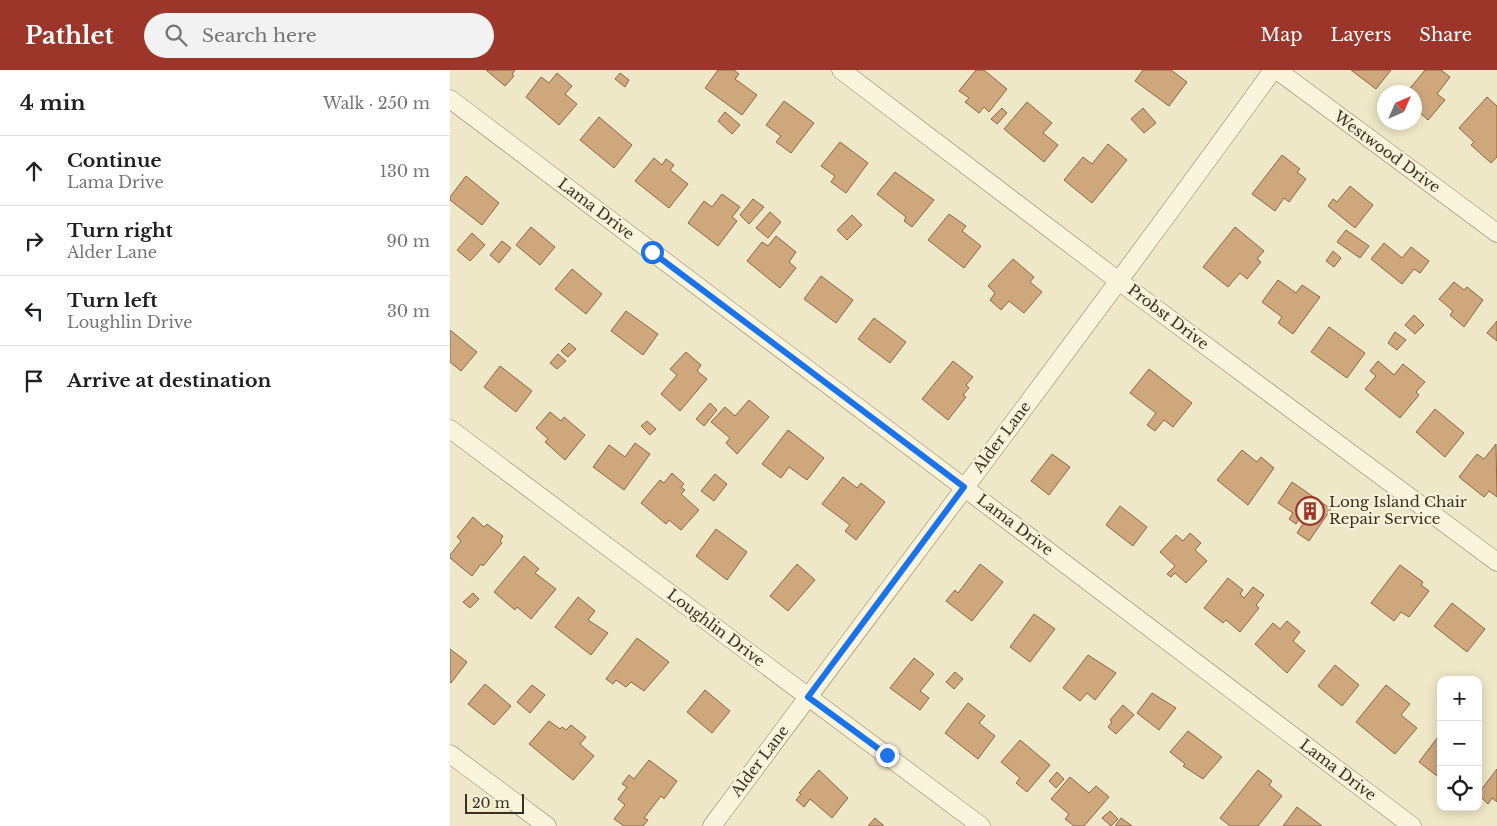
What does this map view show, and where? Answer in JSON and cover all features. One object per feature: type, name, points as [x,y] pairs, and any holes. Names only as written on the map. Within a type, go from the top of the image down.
[{"type":"street","name":"Probst Drive","points":[[841,70],[1120,282],[1497,562]]},
{"type":"street","name":"Alder Lane","points":[[712,826],[964,487],[1120,282],[1275,70]]},
{"type":"street","name":"Westwood Drive","points":[[1275,70],[1497,233]]},
{"type":"street","name":"Lama Drive","points":[[450,99],[1412,826]]},
{"type":"street","name":"Loughlin Drive","points":[[450,429],[981,826]]},
{"type":"street","points":[[450,754],[547,826]]},
{"type":"building","points":[[486,70],[515,70],[512,74],[514,76],[505,86]]},
{"type":"building","points":[[718,70],[734,70],[739,74],[735,79],[757,95],[742,115],[705,88]]},
{"type":"building","points":[[976,70],[984,70],[1007,89],[989,112],[984,107],[979,113],[965,102],[969,98],[959,91]]},
{"type":"building","points":[[1143,70],[1171,70],[1187,82],[1169,106],[1135,81]]},
{"type":"building","points":[[1351,70],[1391,70],[1379,85],[1377,85],[1376,89]]},
{"type":"building","points":[[1425,70],[1441,70],[1450,77],[1437,94],[1445,100],[1428,120],[1422,115],[1422,85],[1413,85]]},
{"type":"building","points":[[557,73],[572,86],[565,94],[577,104],[559,125],[526,97],[541,77],[549,83]]},
{"type":"building","points":[[620,73],[629,80],[625,87],[615,79]]},
{"type":"building","points":[[1487,97],[1497,106],[1497,157],[1491,163],[1471,145],[1474,142],[1459,128]]},
{"type":"building","points":[[784,101],[814,123],[791,153],[776,142],[781,136],[766,125]]},
{"type":"building","points":[[1027,102],[1052,123],[1043,133],[1058,145],[1044,162],[1004,129]]},
{"type":"building","points":[[1002,108],[1007,113],[997,124],[991,119]]},
{"type":"building","points":[[1143,108],[1156,123],[1144,133],[1131,119]]},
{"type":"building","points":[[725,112],[740,125],[732,134],[718,121]]},
{"type":"building","points":[[599,117],[632,145],[614,168],[580,140]]},
{"type":"building","points":[[840,142],[868,163],[846,193],[831,182],[835,176],[821,166]]},
{"type":"building","points":[[1108,144],[1127,160],[1092,203],[1064,180],[1083,157],[1092,164]]},
{"type":"building","points":[[1282,155],[1300,169],[1297,172],[1306,179],[1289,202],[1284,198],[1275,211],[1252,194]]},
{"type":"building","points":[[654,158],[662,165],[666,159],[674,165],[670,170],[688,184],[669,208],[635,181]]},
{"type":"building","points":[[895,172],[934,200],[912,227],[904,221],[906,217],[877,194]]},
{"type":"building","points":[[466,176],[499,203],[482,225],[450,200],[450,197]]},
{"type":"building","points":[[1350,186],[1373,205],[1355,228],[1328,206],[1333,199],[1337,202]]},
{"type":"building","points":[[722,194],[740,207],[732,217],[737,221],[718,246],[688,223],[704,201],[712,207]]},
{"type":"building","points":[[753,199],[764,207],[749,224],[740,215]]},
{"type":"building","points":[[770,212],[781,222],[768,238],[756,228]]},
{"type":"building","points":[[949,214],[966,226],[962,231],[981,246],[964,268],[928,240]]},
{"type":"building","points":[[852,215],[862,225],[847,240],[837,230]]},
{"type":"building","points":[[531,227],[555,247],[540,265],[516,245]]},
{"type":"building","points":[[1235,227],[1264,251],[1257,259],[1261,262],[1247,279],[1240,273],[1228,287],[1203,267]]},
{"type":"building","points":[[1346,230],[1369,246],[1360,258],[1337,242]]},
{"type":"building","points":[[472,233],[485,245],[470,261],[457,250]]},
{"type":"building","points":[[776,236],[796,252],[789,262],[796,268],[780,288],[747,261],[762,242],[768,246]]},
{"type":"building","points":[[502,241],[511,248],[499,263],[490,255]]},
{"type":"building","points":[[1384,243],[1402,258],[1411,247],[1429,261],[1420,273],[1414,269],[1402,284],[1371,259]]},
{"type":"building","points":[[1333,251],[1341,258],[1334,267],[1326,261]]},
{"type":"building","points":[[1013,259],[1034,277],[1030,282],[1042,292],[1024,313],[1009,301],[1001,310],[990,300],[995,293],[988,286]]},
{"type":"building","points":[[572,269],[602,294],[586,314],[555,289]]},
{"type":"building","points":[[821,276],[853,300],[836,323],[804,299]]},
{"type":"building","points":[[1278,280],[1296,293],[1302,285],[1320,297],[1293,334],[1278,323],[1282,317],[1262,302]]},
{"type":"building","points":[[1454,282],[1464,290],[1467,287],[1483,300],[1464,327],[1450,315],[1453,311],[1439,299]]},
{"type":"building","points":[[626,311],[658,334],[643,355],[611,331]]},
{"type":"building","points":[[1414,315],[1424,325],[1415,334],[1405,325]]},
{"type":"building","points":[[874,318],[906,342],[890,363],[858,339]]},
{"type":"building","points":[[1497,321],[1497,341],[1487,333]]},
{"type":"building","points":[[1329,327],[1365,353],[1347,378],[1311,352]]},
{"type":"building","points":[[450,330],[477,352],[461,371],[450,362]]},
{"type":"building","points":[[1395,332],[1406,340],[1397,350],[1388,343]]},
{"type":"building","points":[[569,343],[576,349],[568,357],[561,351]]},
{"type":"building","points":[[686,352],[701,365],[697,371],[707,379],[680,411],[661,394],[677,375],[670,369]]},
{"type":"building","points":[[558,354],[566,361],[557,369],[550,363]]},
{"type":"building","points":[[953,361],[973,377],[966,385],[969,388],[963,395],[966,397],[948,420],[922,399]]},
{"type":"building","points":[[1378,361],[1394,375],[1403,364],[1425,382],[1416,392],[1419,395],[1400,418],[1365,389],[1376,376],[1370,371]]},
{"type":"building","points":[[500,366],[532,391],[516,412],[484,387]]},
{"type":"building","points":[[1149,369],[1192,403],[1173,427],[1164,420],[1155,431],[1147,425],[1156,413],[1130,393]]},
{"type":"building","points":[[749,400],[769,417],[737,454],[726,443],[730,438],[711,422],[725,407],[735,416]]},
{"type":"building","points":[[710,403],[717,410],[704,426],[696,419]]},
{"type":"building","points":[[1435,409],[1464,433],[1445,457],[1416,432]]},
{"type":"building","points":[[550,412],[561,421],[564,417],[585,435],[565,460],[545,442],[548,439],[536,428]]},
{"type":"building","points":[[647,421],[656,429],[650,435],[641,426]]},
{"type":"building","points":[[788,430],[824,458],[807,480],[789,467],[781,478],[762,464]]},
{"type":"building","points":[[635,443],[650,454],[624,490],[593,467],[609,445],[625,457]]},
{"type":"building","points":[[1496,444],[1497,497],[1489,491],[1484,497],[1459,477],[1477,454],[1484,459]]},
{"type":"building","points":[[1242,450],[1257,462],[1261,457],[1274,468],[1248,505],[1217,480]]},
{"type":"building","points":[[1052,454],[1070,467],[1049,495],[1031,481]]},
{"type":"building","points":[[672,473],[684,484],[681,487],[685,490],[681,494],[699,510],[681,530],[669,520],[666,524],[641,503],[660,480],[664,483]]},
{"type":"building","points":[[715,474],[727,484],[714,501],[701,491]]},
{"type":"building","points":[[843,477],[857,488],[861,483],[885,502],[856,540],[845,531],[850,525],[822,504]]},
{"type":"building","name":"Long Island Chair Repair Service","points":[[1292,482],[1331,509],[1309,541],[1297,533],[1304,522],[1299,519],[1296,524],[1289,519],[1293,513],[1278,503]]},
{"type":"building","points":[[1120,506],[1147,527],[1133,546],[1106,525]]},
{"type":"building","points":[[473,517],[484,527],[487,524],[503,536],[500,541],[502,543],[472,576],[450,558],[450,555],[461,541],[457,537]]},
{"type":"building","points":[[716,529],[747,552],[727,580],[696,556]]},
{"type":"building","points":[[1190,533],[1201,543],[1195,550],[1207,561],[1186,583],[1175,573],[1171,577],[1167,574],[1175,566],[1160,552],[1176,535],[1183,541]]},
{"type":"building","points":[[524,556],[539,569],[535,573],[556,589],[531,619],[517,607],[515,610],[494,592]]},
{"type":"building","points":[[797,564],[815,580],[788,611],[770,596]]},
{"type":"building","points":[[980,564],[1003,582],[972,621],[946,601],[955,590],[958,593]]},
{"type":"building","points":[[1400,565],[1423,582],[1421,585],[1429,591],[1409,617],[1401,612],[1394,621],[1371,603]]},
{"type":"building","points":[[1228,578],[1243,590],[1240,594],[1244,598],[1253,587],[1264,595],[1256,605],[1259,608],[1240,632],[1226,620],[1223,623],[1204,608]]},
{"type":"building","points":[[473,593],[479,599],[470,608],[463,602]]},
{"type":"building","points":[[578,597],[595,611],[588,620],[608,633],[591,655],[555,627]]},
{"type":"building","points":[[1452,603],[1485,629],[1467,652],[1434,626]]},
{"type":"building","points":[[1034,614],[1055,629],[1030,662],[1010,647]]},
{"type":"building","points":[[1287,621],[1300,632],[1293,641],[1305,651],[1287,673],[1255,644],[1273,623],[1280,629]]},
{"type":"building","points":[[637,638],[669,662],[644,691],[631,682],[626,687],[616,680],[613,684],[606,679]]},
{"type":"building","points":[[450,649],[467,662],[451,683],[450,682]]},
{"type":"building","points":[[1088,655],[1116,673],[1095,700],[1087,693],[1080,701],[1063,688]]},
{"type":"building","points":[[914,658],[934,674],[920,691],[929,698],[920,710],[890,688]]},
{"type":"building","points":[[1335,665],[1359,685],[1342,706],[1318,686]]},
{"type":"building","points":[[955,672],[963,679],[954,689],[946,682]]},
{"type":"building","points":[[485,684],[511,706],[494,725],[468,704]]},
{"type":"building","points":[[532,685],[545,695],[530,713],[517,702]]},
{"type":"building","points":[[1386,685],[1410,704],[1401,715],[1417,728],[1395,754],[1356,722]]},
{"type":"building","points":[[705,690],[730,711],[712,733],[687,712]]},
{"type":"building","points":[[1152,693],[1176,708],[1159,730],[1137,713]]},
{"type":"building","points":[[968,703],[985,716],[979,723],[995,736],[978,759],[945,733]]},
{"type":"building","points":[[1123,705],[1134,715],[1116,734],[1108,727],[1112,722],[1110,720]]},
{"type":"building","points":[[549,721],[560,729],[562,727],[566,730],[571,725],[586,737],[580,744],[594,756],[573,780],[529,744]]},
{"type":"building","points":[[1188,731],[1222,757],[1203,779],[1183,766],[1185,764],[1170,752]]},
{"type":"building","points":[[1437,738],[1437,776],[1419,762]]},
{"type":"building","points":[[1020,740],[1050,765],[1027,792],[1016,783],[1020,778],[1001,762]]},
{"type":"building","points":[[649,760],[677,781],[664,799],[661,796],[644,818],[648,820],[643,826],[624,826],[614,819],[625,805],[618,799],[627,787],[622,784],[629,775],[634,779]]},
{"type":"building","points":[[1497,769],[1497,802],[1492,798],[1488,804],[1482,798],[1482,789]]},
{"type":"building","points":[[819,770],[848,798],[832,818],[810,799],[804,807],[796,800],[801,794],[799,793]]},
{"type":"building","points":[[1258,770],[1272,781],[1269,785],[1282,796],[1258,826],[1230,826],[1220,818]]},
{"type":"building","points":[[1057,772],[1064,779],[1056,788],[1049,781]]},
{"type":"building","points":[[1070,777],[1089,793],[1096,786],[1109,797],[1084,826],[1074,826],[1065,819],[1069,814],[1051,799]]},
{"type":"building","points":[[1297,807],[1322,826],[1283,826]]},
{"type":"building","points":[[1110,811],[1118,819],[1111,826],[1102,818]]},
{"type":"building","points":[[875,818],[884,826],[868,826]]},
{"type":"building","points":[[1121,818],[1132,826],[1115,826]]},
{"type":"place","name":"Long Island Chair Repair Service","points":[[1310,511]]},
{"type":"route","points":[[652,252],[964,487],[808,697],[887,755]]}]
